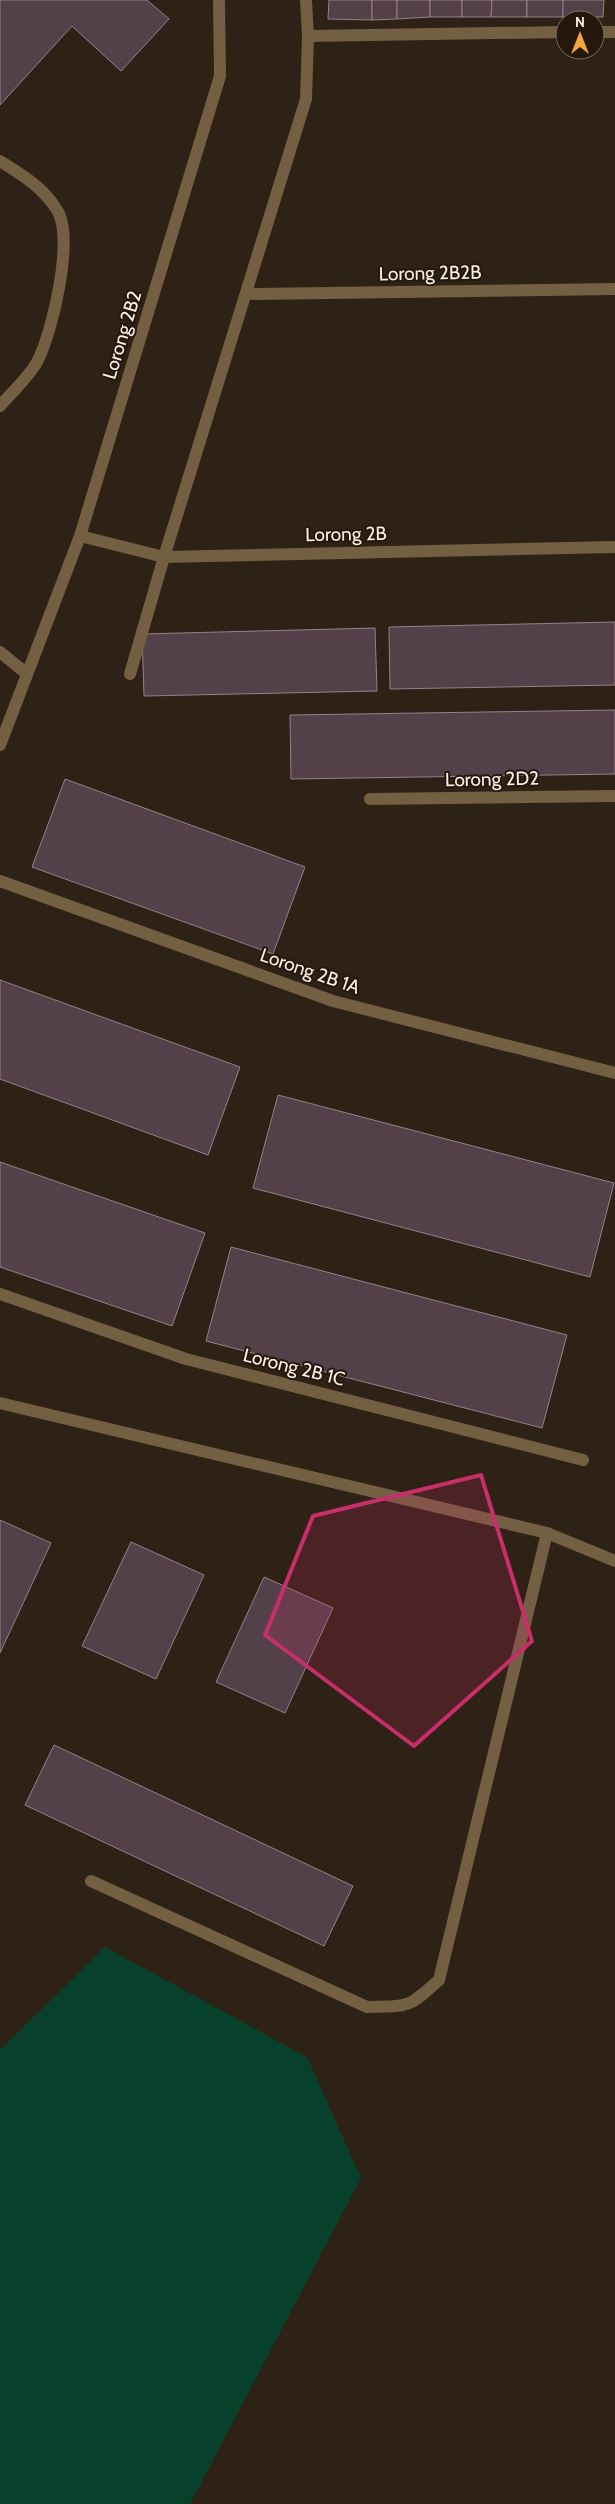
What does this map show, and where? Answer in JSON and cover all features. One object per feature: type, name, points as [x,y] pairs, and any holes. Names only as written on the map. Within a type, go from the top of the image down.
[{"type":"street","name":"Lorong 2B2","points":[[0,745],[80,536],[220,76],[219,0]]},
{"type":"street","points":[[130,674],[306,99],[308,36],[306,0]]},
{"type":"street","points":[[308,36],[555,32]]},
{"type":"street","points":[[0,160],[37,185],[58,212],[64,243],[58,303],[37,362],[0,406]]},
{"type":"street","name":"Lorong 2B2B","points":[[246,294],[615,289]]},
{"type":"street","name":"Lorong 2B","points":[[80,536],[164,558],[615,547]]},
{"type":"street","points":[[0,652],[27,674]]},
{"type":"street","name":"Lorong 2D2","points":[[370,800],[615,796]]},
{"type":"street","name":"Lorong 2B 1A","points":[[0,881],[333,1001],[615,1073]]},
{"type":"street","name":"Lorong 2B 1C","points":[[0,1294],[186,1359],[583,1460]]},
{"type":"street","points":[[0,1403],[547,1533],[615,1561]]},
{"type":"street","points":[[91,1881],[366,2007],[399,2006],[413,2003],[438,1980],[547,1533]]},
{"type":"highlighted area","points":[[481,1475],[532,1641],[414,1746],[265,1635],[313,1516]]},
{"type":"green space","points":[[105,1947],[307,2057],[361,2178],[190,2504],[0,2504],[0,2050]]},
{"type":"building","points":[[0,0],[147,0],[169,19],[121,71],[72,26],[0,105]]},
{"type":"building","points":[[329,0],[372,0],[372,20],[328,19]]},
{"type":"building","points":[[372,0],[397,0],[397,19],[372,20]]},
{"type":"building","points":[[397,0],[430,0],[430,17],[397,19]]},
{"type":"building","points":[[430,0],[462,0],[462,17],[430,17]]},
{"type":"building","points":[[462,0],[492,0],[491,17],[462,17]]},
{"type":"building","points":[[492,0],[527,0],[527,17],[491,17]]},
{"type":"building","points":[[527,0],[563,0],[563,10],[555,10],[555,17],[527,17]]},
{"type":"building","points":[[563,0],[604,0],[603,10],[563,10]]},
{"type":"building","points":[[615,622],[615,685],[390,689],[389,627]]},
{"type":"building","points":[[375,628],[377,691],[144,696],[142,634]]},
{"type":"building","points":[[615,710],[615,774],[291,779],[290,715]]},
{"type":"building","points":[[65,779],[305,867],[273,954],[32,867]]},
{"type":"building","points":[[0,980],[240,1067],[208,1155],[0,1079]]},
{"type":"building","points":[[278,1095],[614,1183],[590,1277],[253,1188]]},
{"type":"building","points":[[0,1162],[205,1233],[172,1326],[0,1267]]},
{"type":"building","points":[[231,1247],[567,1335],[542,1428],[206,1341]]},
{"type":"building","points":[[0,1520],[51,1543],[0,1653]]},
{"type":"building","points":[[131,1542],[204,1575],[156,1679],[82,1646]]},
{"type":"building","points":[[264,1577],[333,1608],[285,1713],[216,1682]]},
{"type":"building","points":[[54,1745],[353,1886],[324,1946],[25,1805]]}]
